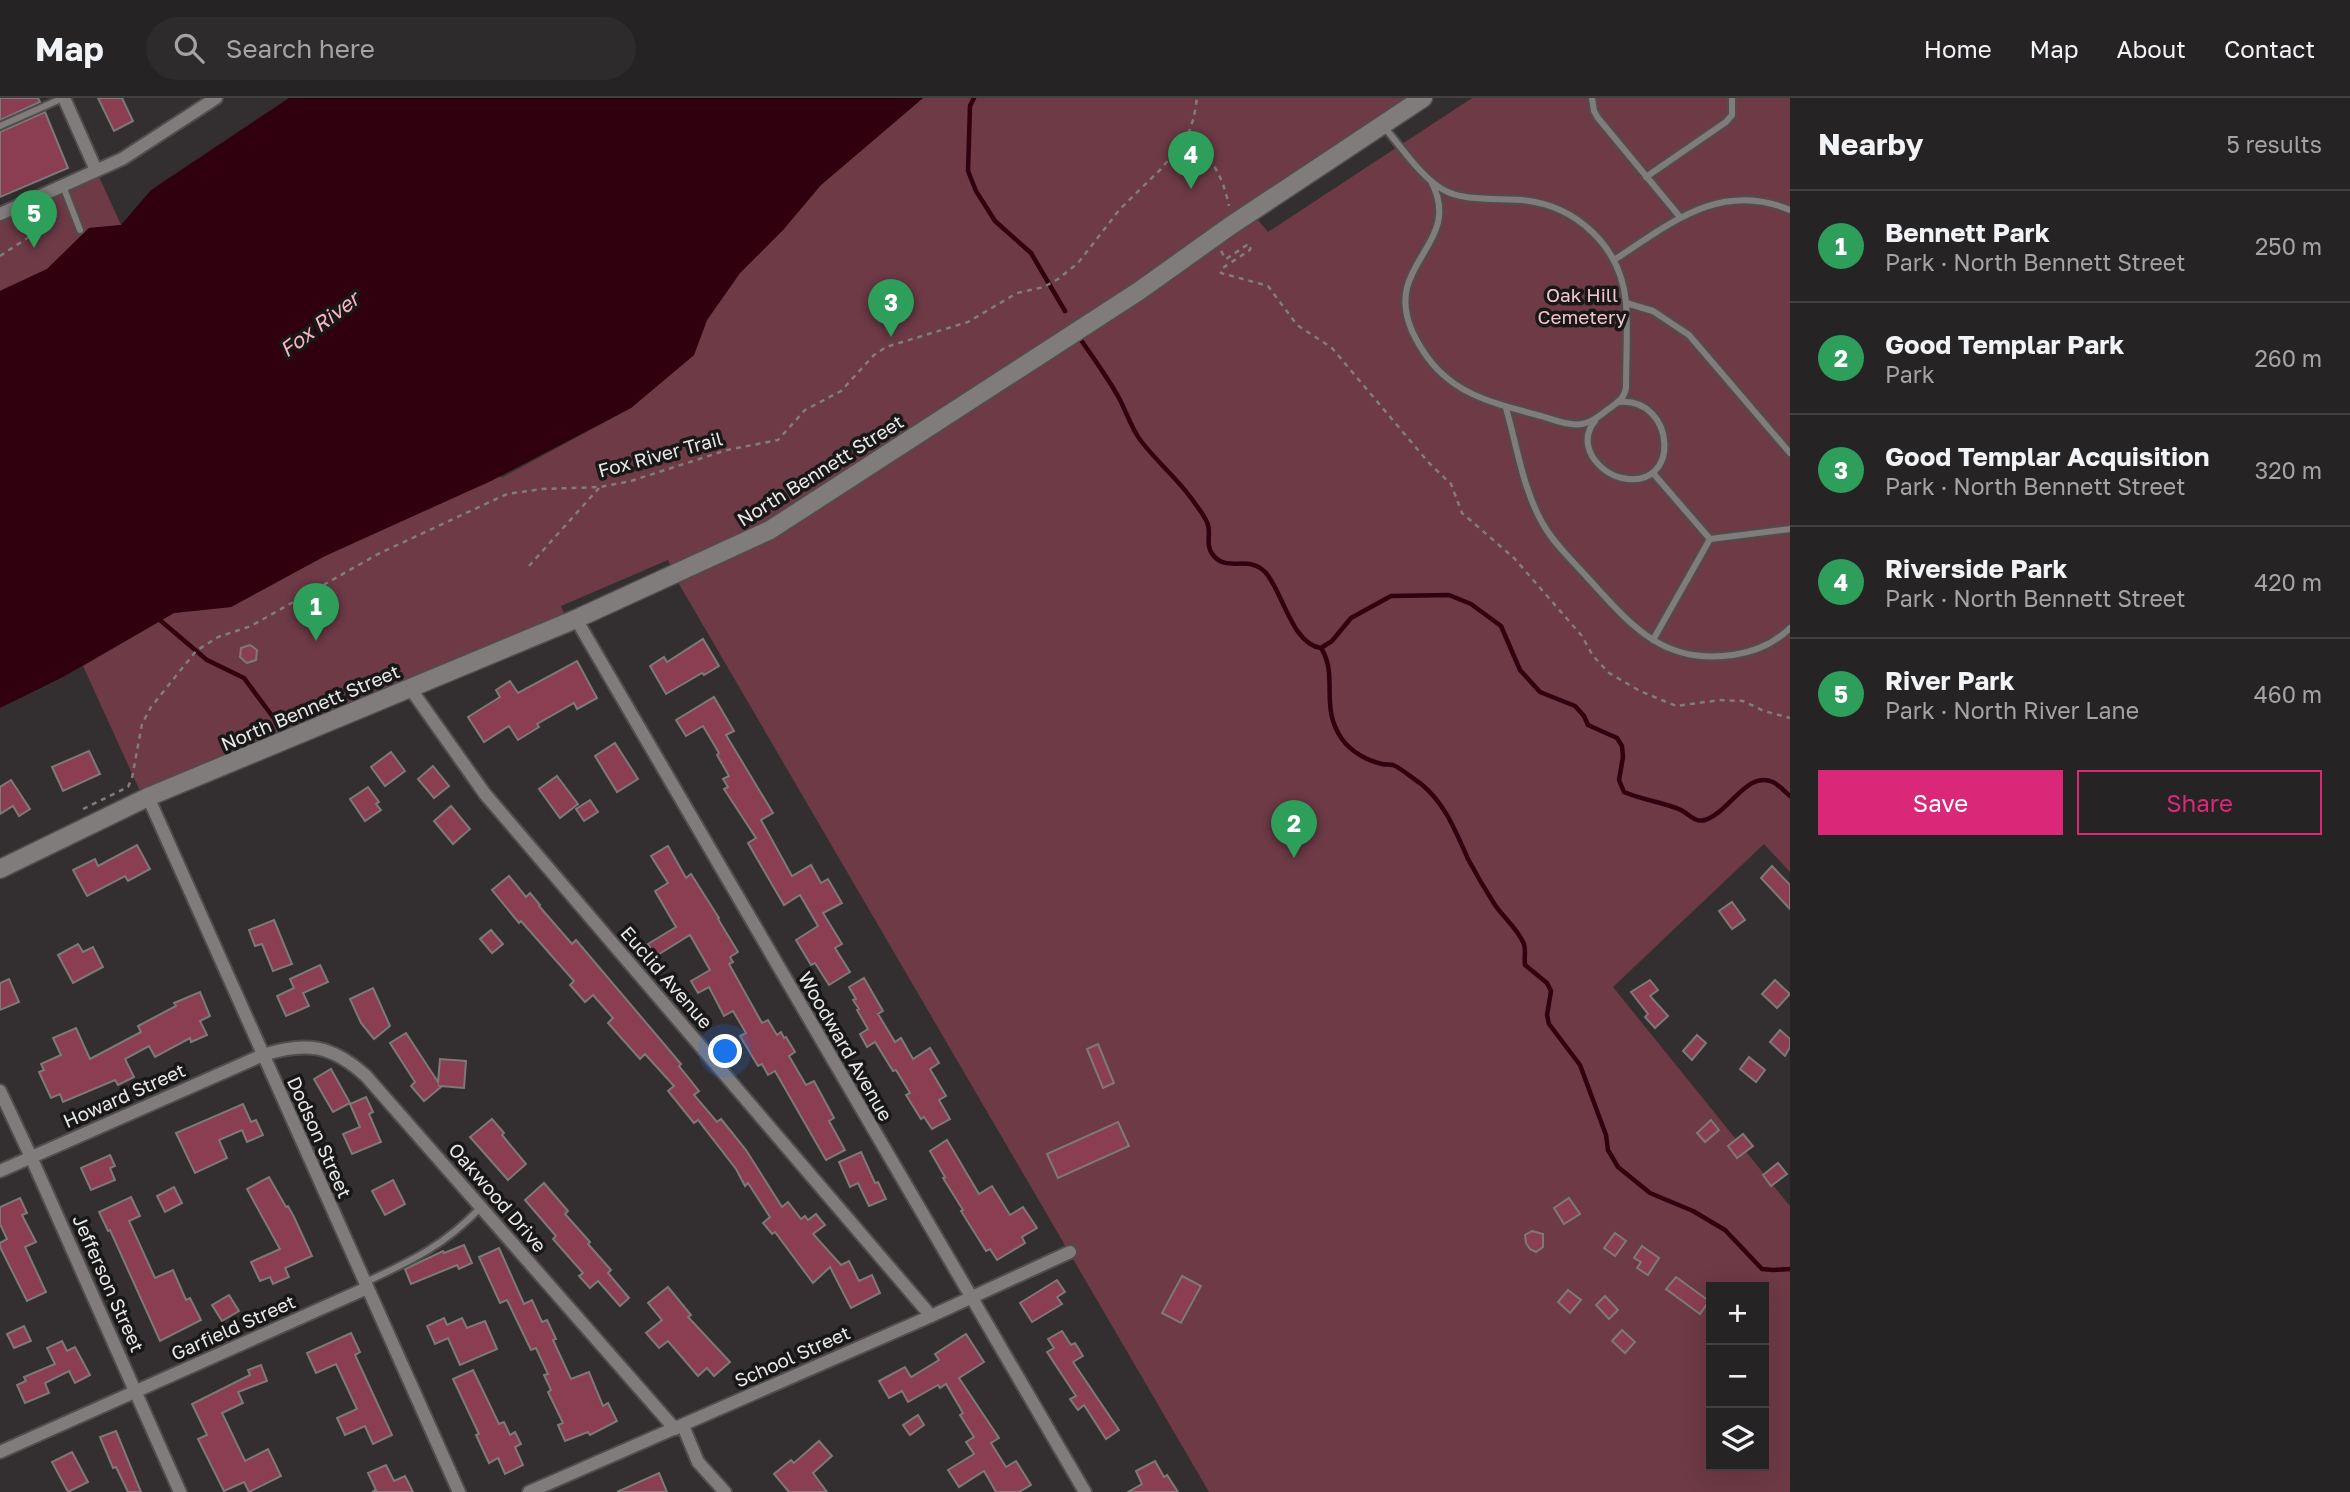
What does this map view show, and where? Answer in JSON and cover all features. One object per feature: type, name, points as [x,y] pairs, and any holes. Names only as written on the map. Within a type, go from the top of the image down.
[{"type":"main road","name":"North Bennett Street","points":[[0,869],[148,797],[576,619],[770,530],[1139,291],[1230,226],[1423,98]]},
{"type":"street","points":[[63,98],[96,170]]},
{"type":"street","points":[[0,214],[122,159],[207,100]]},
{"type":"street","name":"Woodward Avenue","points":[[576,619],[1085,1492]]},
{"type":"street","name":"Euclid Avenue","points":[[410,688],[485,794],[931,1316]]},
{"type":"street","name":"Dodson Street","points":[[148,797],[459,1492]]},
{"type":"street","name":"Oakwood Drive","points":[[263,1055],[305,1046],[328,1051],[349,1060],[366,1076],[679,1427],[698,1462],[725,1492]]},
{"type":"street","name":"Howard Street","points":[[0,1171],[263,1055]]},
{"type":"street","name":"Jefferson Street","points":[[0,1091],[32,1157],[180,1492]]},
{"type":"street","name":"School Street","points":[[529,1492],[931,1316],[1070,1252]]},
{"type":"street","name":"Garfield Street","points":[[0,1452],[365,1285]]},
{"type":"street","points":[[698,1462],[712,1492]]},
{"type":"lane","points":[[0,126],[63,98]]},
{"type":"lane","points":[[1592,98],[1598,118],[1679,217]]},
{"type":"lane","points":[[1646,177],[1726,122],[1732,115],[1732,98]]},
{"type":"lane","points":[[1382,125],[1431,181],[1443,190],[1457,195],[1528,201],[1553,206],[1586,226],[1604,244],[1620,274],[1626,303],[1626,388],[1625,395],[1619,402],[1590,427],[1588,447],[1601,467],[1610,474],[1632,480],[1643,478],[1659,466],[1665,446],[1661,423],[1636,404],[1619,402]]},
{"type":"lane","points":[[1431,181],[1438,195],[1440,219],[1430,244],[1413,267],[1405,292],[1412,330],[1427,356],[1448,379],[1506,408],[1571,425],[1598,418]]},
{"type":"lane","points":[[63,186],[80,230]]},
{"type":"lane","points":[[1614,260],[1679,217],[1703,206],[1731,200],[1757,201],[1790,210]]},
{"type":"lane","points":[[1626,303],[1666,318],[1689,335],[1790,453]]},
{"type":"lane","points":[[1506,408],[1530,495],[1544,526],[1620,613],[1653,640],[1670,650],[1689,656],[1724,657],[1760,648],[1790,628]]},
{"type":"lane","points":[[1653,473],[1710,539]]},
{"type":"lane","points":[[1710,539],[1790,529]]},
{"type":"lane","points":[[1653,640],[1710,539]]},
{"type":"lane","points":[[365,1285],[429,1252],[452,1235],[481,1207]]},
{"type":"path","name":"Fox River Trail","points":[[73,814],[128,787],[142,724],[151,707],[196,651],[218,637],[251,626],[378,554],[507,494],[542,489],[600,487],[641,478],[727,450],[778,440],[805,411],[841,391],[874,355],[886,347],[968,322],[1017,293],[1044,287],[1058,279],[1078,263],[1120,209],[1160,170],[1187,138],[1197,98]]},
{"type":"path","points":[[1187,138],[1201,148],[1214,163],[1230,210]]},
{"type":"path","points":[[0,256],[30,239],[38,231],[43,220],[47,193]]},
{"type":"path","points":[[1226,259],[1249,245],[1250,250],[1220,271],[1268,286],[1297,325],[1332,348],[1429,463],[1451,484],[1462,513],[1514,558],[1582,636],[1609,673],[1640,691],[1676,706],[1720,700],[1744,701],[1764,711],[1790,718]]},
{"type":"path","points":[[529,566],[600,487]]},
{"type":"green space","name":"Oak Hill Cemetery","points":[[923,98],[1414,98],[1148,291],[1258,220],[1268,232],[1472,98],[1790,98],[1790,872],[1764,844],[1613,987],[1790,1206],[1790,1492],[1209,1492],[679,584],[668,560],[561,606],[565,616],[140,791],[83,666],[174,613],[231,607],[325,556],[496,477],[503,477],[631,408],[694,355],[707,320],[740,273],[783,230],[821,185]]},
{"type":"green space","points":[[96,170],[121,225],[89,228],[47,269],[0,291],[0,214]]},
{"type":"water","name":"Fox River","points":[[289,98],[923,98],[821,185],[783,230],[740,273],[707,320],[694,355],[631,408],[491,481],[325,556],[231,607],[174,613],[63,677],[0,708],[0,291],[47,269],[89,228],[121,225],[151,190]]},
{"type":"building","points":[[0,98],[38,98],[40,102],[0,120]]},
{"type":"building","points":[[98,98],[122,98],[133,121],[114,131]]},
{"type":"building","points":[[45,112],[68,168],[0,197],[0,132]]},
{"type":"building","points":[[703,639],[719,666],[666,694],[650,666],[664,657],[667,662]]},
{"type":"building","points":[[250,645],[257,650],[256,660],[247,663],[240,657],[241,648]]},
{"type":"building","points":[[577,661],[597,698],[577,709],[574,703],[537,724],[539,727],[518,740],[509,726],[484,742],[468,717],[500,697],[496,690],[510,681],[518,693]]},
{"type":"building","points":[[714,697],[734,731],[726,735],[773,813],[761,820],[792,876],[811,865],[821,883],[828,879],[842,903],[823,913],[842,944],[835,948],[850,972],[829,985],[815,963],[811,965],[796,940],[818,926],[800,895],[784,905],[748,843],[756,838],[724,789],[728,787],[723,779],[729,776],[717,755],[719,753],[703,726],[686,736],[676,720]]},
{"type":"building","points":[[615,743],[638,779],[617,792],[595,756]]},
{"type":"building","points":[[89,751],[100,774],[63,791],[52,767]]},
{"type":"building","points":[[391,752],[405,771],[385,786],[371,767]]},
{"type":"building","points":[[433,766],[449,786],[434,798],[418,779]]},
{"type":"building","points":[[557,776],[578,804],[560,818],[539,789]]},
{"type":"building","points":[[11,780],[30,809],[19,816],[13,806],[0,814],[0,787]]},
{"type":"building","points":[[368,787],[379,802],[376,804],[381,810],[365,821],[350,799]]},
{"type":"building","points":[[590,800],[598,812],[584,821],[576,809]]},
{"type":"building","points":[[451,806],[470,829],[453,844],[434,821]]},
{"type":"building","points":[[137,845],[150,869],[128,881],[125,876],[87,896],[73,870],[95,859],[98,866]]},
{"type":"building","points":[[668,846],[686,878],[691,874],[738,952],[730,957],[733,962],[729,964],[762,1023],[768,1020],[777,1035],[781,1032],[784,1038],[786,1037],[795,1052],[789,1056],[806,1085],[814,1081],[834,1118],[829,1121],[845,1150],[826,1160],[775,1071],[768,1075],[762,1064],[758,1066],[740,1036],[746,1033],[733,1011],[724,1016],[709,987],[698,993],[691,981],[710,970],[690,935],[656,956],[648,944],[676,927],[655,891],[668,883],[651,856]]},
{"type":"building","points":[[1772,866],[1790,885],[1790,909],[1761,878]]},
{"type":"building","points":[[509,876],[526,897],[530,893],[572,944],[576,940],[681,1064],[679,1066],[699,1091],[694,1095],[717,1122],[721,1119],[746,1150],[782,1207],[788,1202],[801,1219],[805,1216],[808,1220],[816,1214],[825,1225],[813,1234],[841,1265],[849,1261],[859,1281],[872,1275],[880,1293],[851,1308],[830,1267],[813,1283],[775,1232],[772,1234],[763,1223],[770,1217],[748,1183],[745,1186],[736,1169],[698,1120],[694,1123],[668,1091],[674,1086],[645,1054],[640,1059],[608,1023],[613,1018],[593,995],[585,1002],[570,985],[574,981],[492,890]]},
{"type":"building","points":[[1732,902],[1745,920],[1732,929],[1719,911]]},
{"type":"building","points":[[274,920],[292,964],[273,971],[262,944],[255,946],[249,930]]},
{"type":"building","points":[[491,930],[503,944],[492,953],[480,939]]},
{"type":"building","points":[[78,944],[83,952],[93,947],[103,967],[73,983],[58,955]]},
{"type":"building","points":[[320,965],[328,982],[303,993],[309,1006],[286,1016],[277,996],[294,988],[290,979]]},
{"type":"building","points":[[864,978],[883,1011],[878,1014],[895,1042],[901,1038],[913,1059],[930,1048],[939,1063],[930,1069],[946,1096],[939,1100],[950,1119],[932,1129],[924,1117],[921,1119],[906,1095],[910,1093],[875,1042],[867,1047],[860,1034],[868,1029],[857,1010],[859,1009],[853,1000],[856,999],[849,987]]},
{"type":"building","points":[[9,979],[19,1002],[0,1010],[0,983]]},
{"type":"building","points":[[1650,980],[1658,990],[1650,996],[1668,1016],[1655,1028],[1645,1017],[1648,1014],[1631,992]]},
{"type":"building","points":[[1775,980],[1790,994],[1777,1008],[1762,994]]},
{"type":"building","points":[[373,988],[390,1026],[374,1039],[361,1023],[350,999]]},
{"type":"building","points":[[200,992],[210,1016],[200,1021],[207,1035],[191,1042],[190,1038],[155,1057],[149,1046],[125,1059],[134,1077],[118,1085],[115,1080],[63,1102],[60,1094],[51,1098],[39,1072],[44,1070],[41,1064],[61,1055],[53,1038],[76,1028],[90,1059],[141,1032],[138,1026],[176,1006],[174,1003]]},
{"type":"building","points":[[1780,1030],[1790,1039],[1790,1047],[1785,1056],[1770,1042]]},
{"type":"building","points":[[406,1033],[438,1082],[440,1059],[466,1061],[464,1088],[440,1086],[424,1101],[411,1086],[415,1082],[390,1043]]},
{"type":"building","points":[[1697,1035],[1706,1043],[1692,1060],[1683,1051]]},
{"type":"building","points":[[1098,1044],[1114,1083],[1103,1088],[1087,1049]]},
{"type":"building","points":[[1749,1057],[1765,1070],[1756,1082],[1740,1069]]},
{"type":"building","points":[[331,1069],[350,1103],[333,1112],[314,1079]]},
{"type":"building","points":[[366,1097],[373,1112],[369,1114],[381,1142],[352,1154],[343,1134],[360,1127],[350,1104]]},
{"type":"building","points":[[243,1104],[251,1122],[256,1120],[263,1135],[247,1142],[242,1130],[219,1140],[227,1158],[195,1173],[176,1133]]},
{"type":"building","points":[[492,1119],[526,1164],[508,1180],[470,1137]]},
{"type":"building","points":[[1711,1120],[1719,1130],[1705,1142],[1697,1133]]},
{"type":"building","points":[[1118,1122],[1129,1146],[1058,1178],[1047,1154]]},
{"type":"building","points":[[1743,1134],[1753,1146],[1737,1158],[1728,1146]]},
{"type":"building","points":[[947,1140],[979,1194],[992,1186],[1010,1215],[1023,1207],[1037,1228],[1022,1237],[1025,1243],[997,1260],[990,1249],[986,1251],[961,1211],[963,1210],[930,1151]]},
{"type":"building","points":[[861,1152],[875,1183],[878,1182],[886,1199],[869,1206],[858,1183],[850,1187],[839,1162]]},
{"type":"building","points":[[110,1155],[115,1166],[110,1168],[115,1180],[91,1190],[81,1168]]},
{"type":"building","points":[[1778,1163],[1787,1174],[1771,1186],[1763,1175]]},
{"type":"building","points":[[269,1177],[294,1217],[312,1256],[285,1268],[289,1277],[273,1284],[270,1277],[260,1281],[251,1262],[280,1249],[247,1189]]},
{"type":"building","points":[[393,1180],[405,1204],[385,1215],[372,1191]]},
{"type":"building","points":[[544,1183],[568,1211],[565,1214],[590,1242],[588,1244],[611,1270],[608,1273],[629,1298],[620,1306],[598,1281],[590,1288],[579,1276],[583,1273],[553,1239],[556,1236],[525,1200]]},
{"type":"building","points":[[174,1187],[182,1203],[165,1212],[157,1196]]},
{"type":"building","points":[[131,1197],[140,1216],[129,1221],[155,1278],[173,1270],[186,1300],[190,1298],[201,1320],[160,1341],[110,1230],[108,1231],[99,1212]]},
{"type":"building","points":[[20,1198],[27,1213],[22,1215],[36,1242],[25,1247],[46,1292],[27,1301],[0,1247],[0,1243],[7,1239],[0,1224],[0,1207]]},
{"type":"building","points":[[1569,1198],[1580,1214],[1564,1224],[1554,1208]]},
{"type":"building","points":[[1532,1231],[1543,1234],[1543,1247],[1536,1252],[1526,1243],[1525,1235]]},
{"type":"building","points":[[1615,1233],[1626,1241],[1615,1256],[1604,1248]]},
{"type":"building","points":[[464,1245],[472,1263],[459,1269],[457,1265],[411,1284],[405,1269],[443,1251],[444,1253]]},
{"type":"building","points":[[1642,1246],[1659,1258],[1648,1275],[1637,1268],[1641,1262],[1634,1258]]},
{"type":"building","points":[[499,1248],[524,1304],[532,1300],[542,1322],[547,1320],[571,1379],[589,1372],[603,1406],[608,1403],[617,1421],[590,1435],[588,1432],[565,1441],[558,1425],[563,1423],[548,1392],[551,1390],[544,1375],[548,1374],[536,1348],[531,1350],[507,1300],[500,1303],[479,1257]]},
{"type":"building","points":[[1182,1276],[1201,1286],[1181,1323],[1162,1313]]},
{"type":"building","points":[[1676,1277],[1706,1299],[1706,1305],[1700,1314],[1666,1289]]},
{"type":"building","points":[[1057,1280],[1065,1292],[1057,1297],[1062,1304],[1032,1322],[1020,1303]]},
{"type":"building","points":[[668,1287],[691,1315],[688,1317],[730,1362],[714,1376],[707,1368],[698,1376],[668,1341],[659,1348],[646,1333],[662,1320],[648,1303]]},
{"type":"building","points":[[1568,1290],[1581,1300],[1570,1313],[1558,1302]]},
{"type":"building","points":[[229,1295],[239,1311],[222,1321],[212,1305]]},
{"type":"building","points":[[1605,1296],[1618,1310],[1609,1319],[1596,1305]]},
{"type":"building","points":[[444,1318],[447,1325],[462,1318],[467,1328],[485,1321],[497,1349],[460,1365],[448,1338],[435,1344],[427,1326]]},
{"type":"building","points":[[24,1326],[31,1341],[14,1348],[7,1334]]},
{"type":"building","points":[[1622,1330],[1635,1342],[1625,1353],[1612,1341]]},
{"type":"building","points":[[1062,1331],[1071,1345],[1075,1343],[1083,1356],[1073,1362],[1119,1430],[1106,1439],[1084,1405],[1078,1410],[1070,1399],[1076,1396],[1047,1352],[1054,1348],[1048,1339]]},
{"type":"building","points":[[351,1333],[360,1352],[355,1355],[392,1435],[373,1444],[365,1426],[345,1435],[337,1418],[357,1409],[336,1364],[316,1373],[307,1353]]},
{"type":"building","points":[[966,1334],[984,1362],[959,1378],[999,1438],[991,1443],[1006,1467],[1016,1461],[1031,1485],[1019,1492],[996,1492],[984,1471],[959,1487],[948,1470],[974,1454],[966,1442],[974,1437],[960,1415],[963,1413],[946,1384],[940,1388],[938,1385],[908,1402],[902,1391],[889,1398],[879,1381],[905,1367],[911,1377],[939,1360],[935,1354]]},
{"type":"building","points":[[62,1341],[67,1351],[75,1347],[90,1375],[75,1383],[69,1371],[45,1383],[49,1393],[25,1403],[17,1385],[26,1381],[24,1377],[55,1364],[47,1348]]},
{"type":"building","points":[[261,1365],[267,1381],[238,1392],[243,1403],[222,1413],[245,1461],[268,1449],[281,1476],[249,1492],[244,1482],[224,1491],[198,1439],[207,1435],[192,1404],[250,1375],[248,1370]]},
{"type":"building","points":[[473,1370],[499,1424],[504,1422],[510,1435],[515,1432],[521,1444],[515,1447],[523,1465],[505,1474],[498,1458],[489,1463],[476,1435],[479,1434],[453,1379]]},
{"type":"building","points":[[918,1415],[924,1425],[910,1435],[903,1425]]},
{"type":"building","points":[[116,1431],[141,1492],[128,1492],[116,1467],[113,1468],[100,1437]]},
{"type":"building","points":[[819,1441],[832,1456],[813,1473],[827,1492],[789,1492],[774,1474],[791,1460],[794,1463]]},
{"type":"building","points":[[72,1452],[88,1482],[68,1492],[52,1462]]},
{"type":"building","points":[[1155,1461],[1164,1477],[1167,1475],[1178,1492],[1128,1492],[1142,1484],[1136,1471]]},
{"type":"building","points":[[386,1465],[394,1481],[405,1476],[413,1492],[372,1492],[376,1490],[368,1473]]},
{"type":"building","points":[[659,1473],[667,1492],[617,1492]]},
{"type":"waterway","points":[[974,98],[970,106],[968,171],[976,191],[995,221],[1031,253],[1065,311]]},
{"type":"waterway","points":[[1081,340],[1115,391],[1147,449],[1182,486],[1204,516],[1209,529],[1209,548],[1213,555],[1225,563],[1253,565],[1266,573],[1295,628],[1311,644],[1321,648],[1329,670],[1332,715],[1342,739],[1355,752],[1366,758],[1393,765],[1403,771],[1429,791],[1443,808],[1495,905],[1515,928],[1525,946],[1525,965],[1547,983],[1551,991],[1547,1015],[1549,1024],[1580,1065],[1606,1135],[1608,1150],[1618,1167],[1650,1193],[1693,1211],[1725,1230],[1762,1269],[1790,1269]]},
{"type":"waterway","points":[[1321,648],[1332,641],[1351,618],[1391,596],[1449,595],[1471,604],[1501,626],[1520,670],[1540,692],[1575,706],[1588,725],[1617,738],[1622,746],[1619,780],[1624,792],[1674,807],[1701,821],[1714,816],[1755,782],[1773,782],[1790,796]]},
{"type":"waterway","points":[[161,621],[207,660],[244,678],[273,717]]},
{"type":"place","name":"Riverside Park","points":[[1191,189]]},
{"type":"place","name":"River Park","points":[[34,248]]},
{"type":"place","name":"Good Templar Acquisition","points":[[891,337]]},
{"type":"place","name":"Bennett Park","points":[[316,641]]},
{"type":"place","name":"Good Templar Park","points":[[1294,858]]}]
